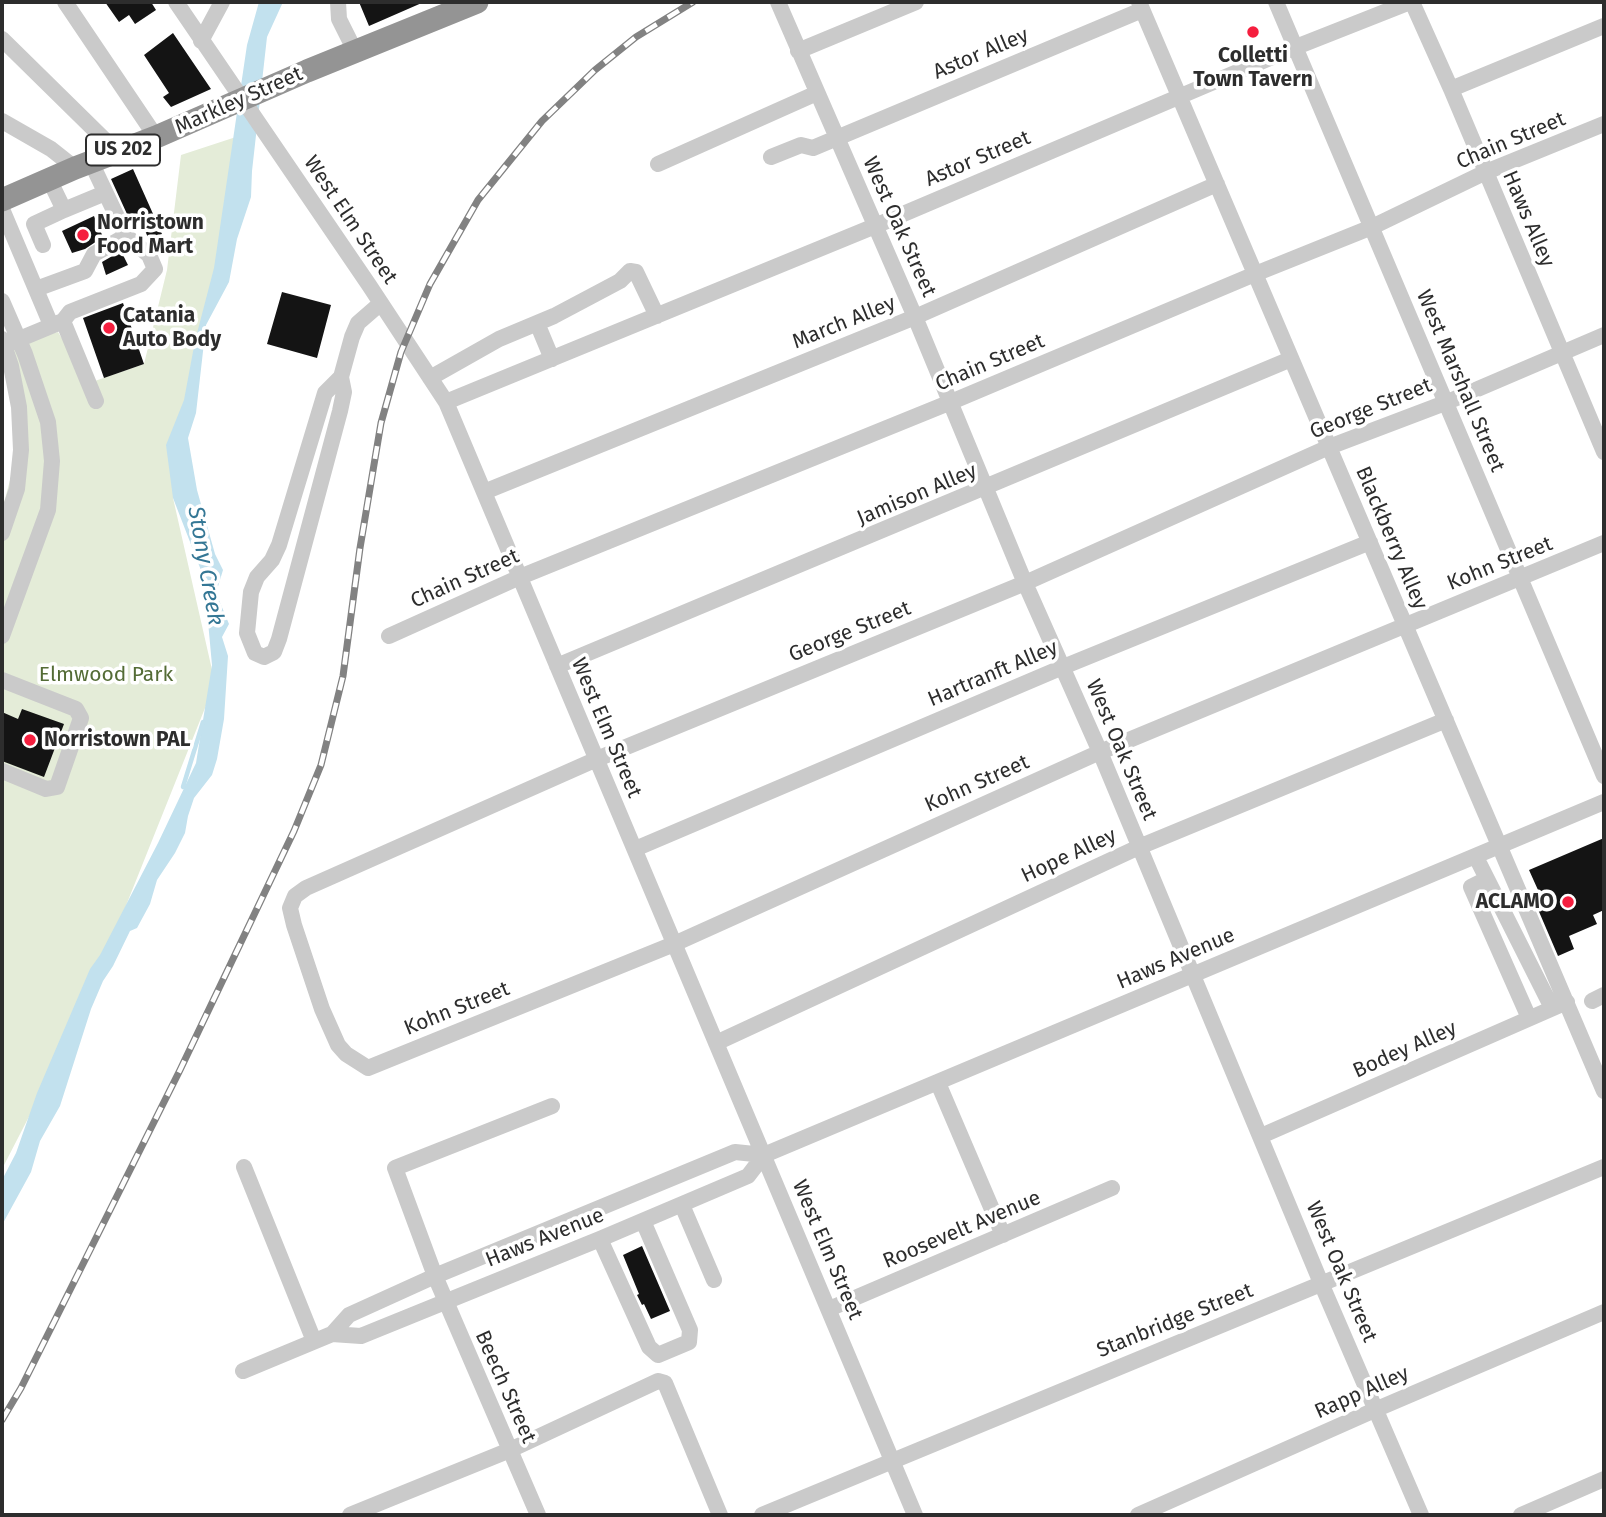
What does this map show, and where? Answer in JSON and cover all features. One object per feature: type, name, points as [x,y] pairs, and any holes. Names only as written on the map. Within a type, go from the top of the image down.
[{"type":"highway","name":"Markley Street","points":[[2,200],[477,2]]},
{"type":"street","points":[[65,2],[156,137]]},
{"type":"street","name":"West Elm Street","points":[[176,2],[446,402],[915,1515]]},
{"type":"street","points":[[201,41],[222,2]]},
{"type":"street","points":[[338,2],[339,19],[355,51]]},
{"type":"street","name":"West Oak Street","points":[[779,2],[951,402],[1025,583],[1100,752],[1321,1283],[1421,1515]]},
{"type":"street","points":[[798,51],[916,2]]},
{"type":"street","name":"West Marshall Street","points":[[1276,2],[1604,776]]},
{"type":"street","name":"Astor Street","points":[[446,402],[875,226],[1296,47],[1411,2]]},
{"type":"street","name":"Haws Alley","points":[[1411,2],[1451,89],[1604,452]]},
{"type":"street","name":"Blackberry Alley","points":[[1140,6],[1500,847],[1559,1005],[1604,1091]]},
{"type":"street","name":"Astor Alley","points":[[771,157],[801,145],[813,148],[1140,6]]},
{"type":"street","points":[[1451,89],[1604,26]]},
{"type":"street","points":[[2,39],[117,152]]},
{"type":"street","points":[[658,164],[817,93]]},
{"type":"street","points":[[2,121],[83,165],[105,193],[126,236],[149,255],[155,269],[141,284],[70,312],[57,323],[8,342]]},
{"type":"street","name":"Chain Street","points":[[389,636],[520,577],[1372,228],[1486,172],[1604,124]]},
{"type":"street","points":[[49,179],[64,210]]},
{"type":"street","name":"March Alley","points":[[484,492],[915,317],[1217,184]]},
{"type":"street","points":[[43,245],[34,224],[105,193]]},
{"type":"street","points":[[2,209],[36,289],[57,323],[96,401]]},
{"type":"street","points":[[36,289],[85,271],[94,254],[126,236]]},
{"type":"street","points":[[430,378],[499,339],[620,281],[630,271],[636,272],[657,316]]},
{"type":"street","points":[[2,301],[19,407],[21,450],[18,489],[2,533]]},
{"type":"street","points":[[341,377],[344,393],[341,411],[279,639],[274,652],[264,657],[256,653],[247,633],[251,592],[257,577],[272,560],[279,545],[325,393],[341,377],[358,323],[381,303]]},
{"type":"street","points":[[537,323],[552,359]]},
{"type":"street","name":"George Street","points":[[368,1068],[346,1055],[338,1045],[322,1009],[290,908],[295,896],[306,888],[597,759],[1025,583],[1329,447],[1604,335]]},
{"type":"street","points":[[2,636],[48,510],[52,461],[48,422],[8,342]]},
{"type":"street","name":"Jamison Alley","points":[[558,666],[1291,359]]},
{"type":"street","name":"Hartranft Alley","points":[[635,849],[1063,667],[1370,542]]},
{"type":"street","name":"Kohn Street","points":[[368,1068],[674,944],[1100,752],[1604,543]]},
{"type":"street","points":[[2,680],[76,709],[81,719],[57,787],[46,789],[2,771]]},
{"type":"street","name":"Hope Alley","points":[[716,1043],[1139,846],[1446,720]]},
{"type":"street","name":"Haws Avenue","points":[[243,1371],[331,1334],[349,1315],[435,1276],[736,1152],[764,1155],[1604,802]]},
{"type":"street","points":[[1476,857],[1559,1005]]},
{"type":"street","points":[[1487,879],[1471,887],[1529,1018]]},
{"type":"street","name":"Bodey Alley","points":[[1261,1136],[1559,1005]]},
{"type":"street","points":[[938,1083],[1003,1236]]},
{"type":"street","name":"Beech Street","points":[[538,1515],[445,1302],[395,1168],[552,1106]]},
{"type":"street","name":"Haws Avenue","points":[[331,1334],[360,1336],[600,1239],[748,1176],[764,1155]]},
{"type":"street","points":[[244,1167],[314,1341]]},
{"type":"street","name":"Stanbridge Street","points":[[762,1515],[1604,1167]]},
{"type":"street","name":"Roosevelt Avenue","points":[[829,1309],[1112,1188]]},
{"type":"street","points":[[607,1205],[617,1231]]},
{"type":"street","points":[[682,1205],[714,1280]]},
{"type":"street","points":[[600,1239],[649,1347],[658,1355],[689,1342],[690,1330],[643,1221]]},
{"type":"street","name":"Rapp Alley","points":[[1138,1515],[1604,1312]]},
{"type":"street","points":[[350,1515],[510,1450],[658,1381],[665,1383],[720,1515]]},
{"type":"street","points":[[1521,1515],[1604,1479]]},
{"type":"green space","name":"Elmwood Park","points":[[239,136],[173,498],[215,683],[85,1008],[2,1169],[2,510],[21,439],[4,346],[58,332],[89,383],[144,364],[167,270],[181,155]]},
{"type":"water","points":[[259,2],[283,2],[267,37],[251,197],[237,239],[229,282],[206,325],[196,413],[188,438],[197,490],[215,554],[223,570],[216,593],[229,624],[222,637],[228,656],[224,719],[217,759],[212,775],[194,798],[185,833],[157,880],[150,904],[137,928],[130,931],[103,981],[91,1009],[60,1106],[40,1141],[31,1172],[2,1225],[2,1180],[16,1153],[37,1093],[90,969],[100,955],[158,843],[196,763],[212,665],[204,578],[173,498],[166,445],[184,400],[195,341],[214,268],[247,45]]},
{"type":"building","points":[[105,2],[151,2],[156,10],[135,24],[129,15],[119,22]]},
{"type":"building","points":[[359,2],[424,2],[369,26]]},
{"type":"building","points":[[173,33],[211,89],[171,107],[163,97],[169,93],[144,55]]},
{"type":"building","points":[[133,169],[162,234],[149,240],[141,221],[132,225],[111,179]]},
{"type":"building","name":"Norristown Food Mart","points":[[94,216],[103,237],[85,249],[72,253],[62,231]]},
{"type":"building","points":[[121,251],[128,265],[106,275],[102,262]]},
{"type":"building","points":[[282,292],[331,305],[317,358],[267,344]]},
{"type":"building","name":"Catania Auto Body","points":[[123,303],[144,364],[104,378],[83,318]]},
{"type":"building","name":"Norristown PAL","points":[[22,709],[64,724],[44,777],[2,761],[2,712],[18,719]]},
{"type":"building","name":"ACLAMO","points":[[1604,838],[1604,910],[1593,915],[1597,924],[1569,936],[1574,949],[1558,956],[1531,893],[1538,890],[1529,870]]},
{"type":"building","points":[[642,1246],[670,1311],[651,1319],[637,1295],[639,1294],[623,1255]]},
{"type":"waterway","name":"Stony Creek","points":[[183,787],[203,722]]},
{"type":"railway","points":[[2,1420],[21,1388],[180,1070],[294,831],[321,765],[343,676],[360,548],[381,423],[401,352],[430,284],[478,200],[542,121],[595,70],[636,37],[693,2]]},
{"type":"place","name":"Colletti Town Tavern","points":[[1253,32]]},
{"type":"place","name":"Norristown Food Mart","points":[[83,235]]},
{"type":"place","name":"Catania Auto Body","points":[[109,328]]},
{"type":"place","name":"Norristown PAL","points":[[30,740]]},
{"type":"place","name":"ACLAMO","points":[[1568,902]]}]
